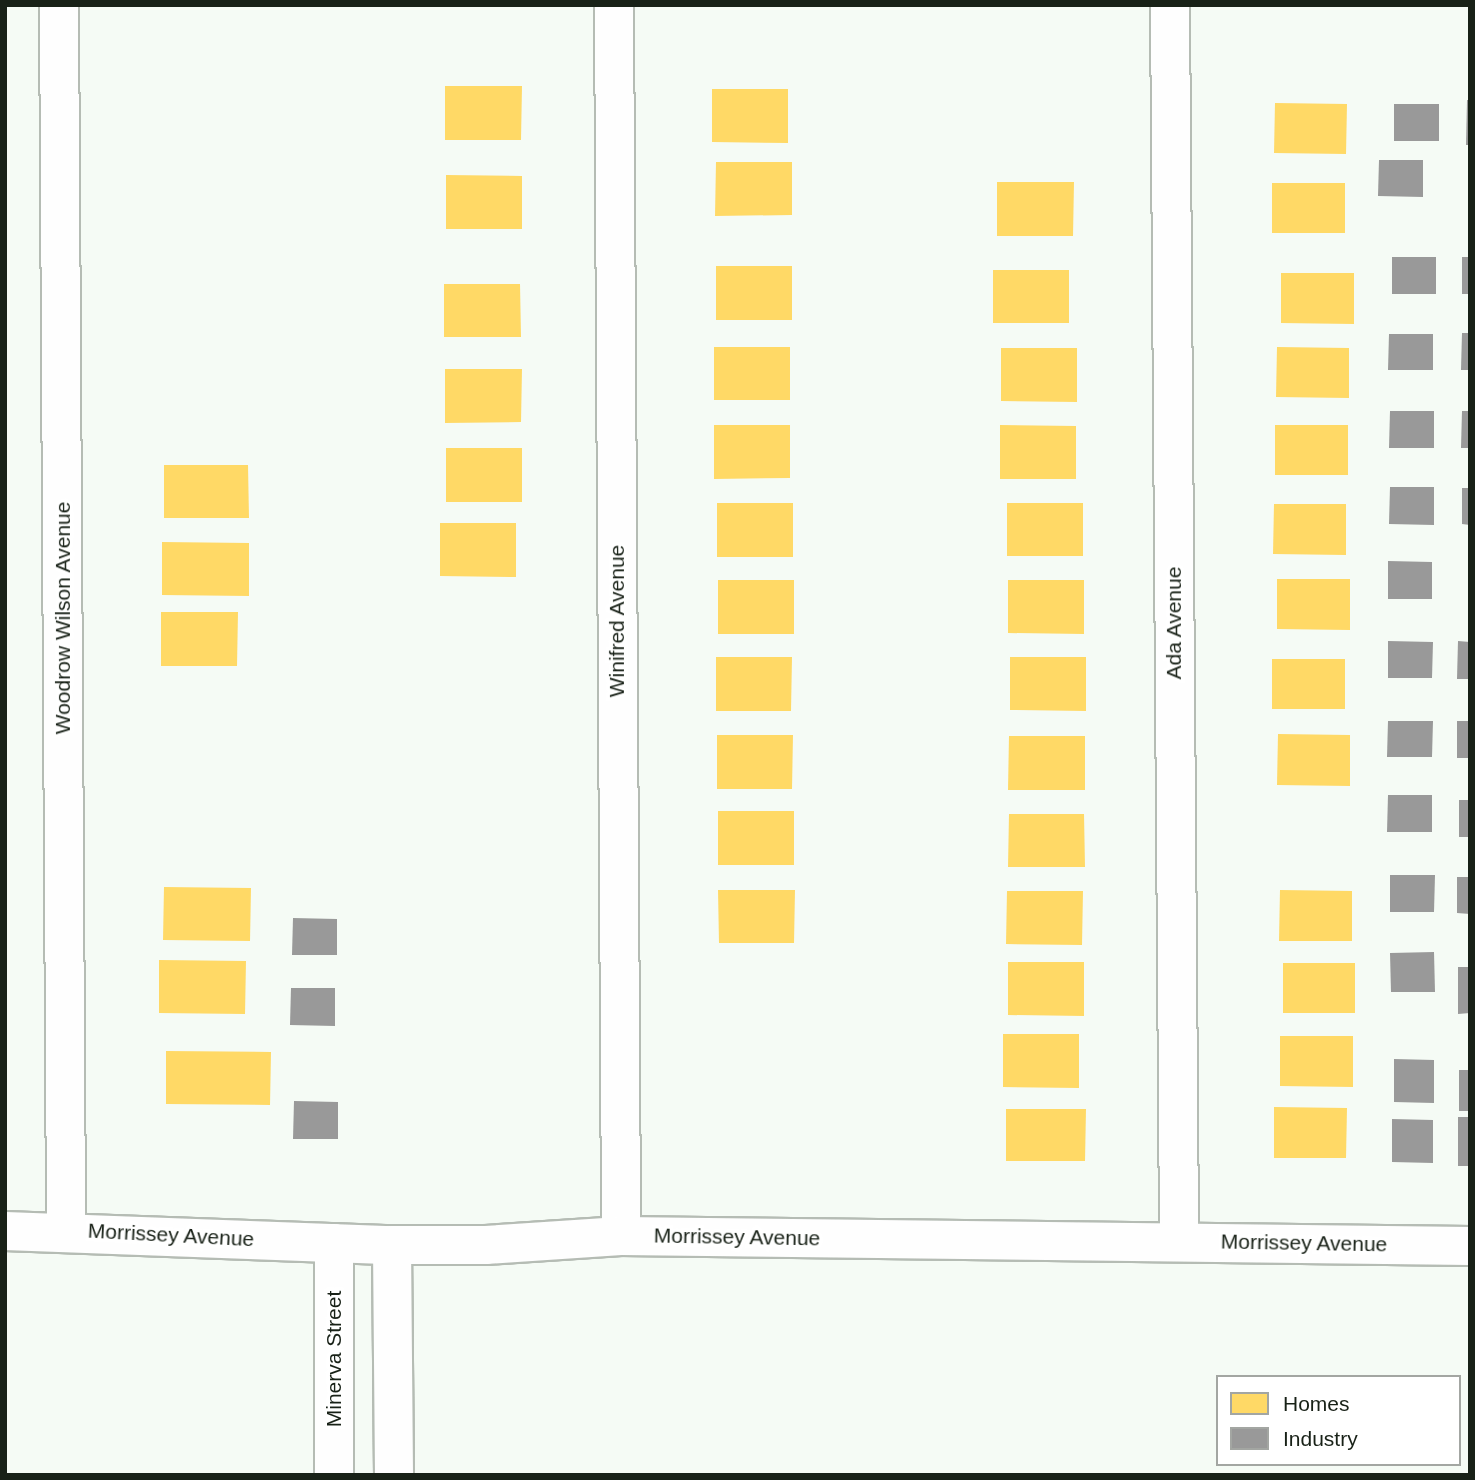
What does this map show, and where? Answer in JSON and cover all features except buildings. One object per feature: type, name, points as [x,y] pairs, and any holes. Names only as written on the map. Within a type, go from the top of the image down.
[{"type":"street","name":"Woodrow Wilson Avenue","points":[[60,5],[66,1231]]},
{"type":"street","name":"Winifred Avenue","points":[[614,5],[621,1236]]},
{"type":"street","name":"Ada Avenue","points":[[1170,5],[1178,1241]]},
{"type":"street","name":"Morrissey Avenue","points":[[5,1231],[66,1231],[392,1245],[486,1245],[621,1236],[1470,1246]]},
{"type":"street","name":"Minerva Street","points":[[334,1243],[334,1475]]},
{"type":"street","points":[[392,1245],[394,1475]]}]
